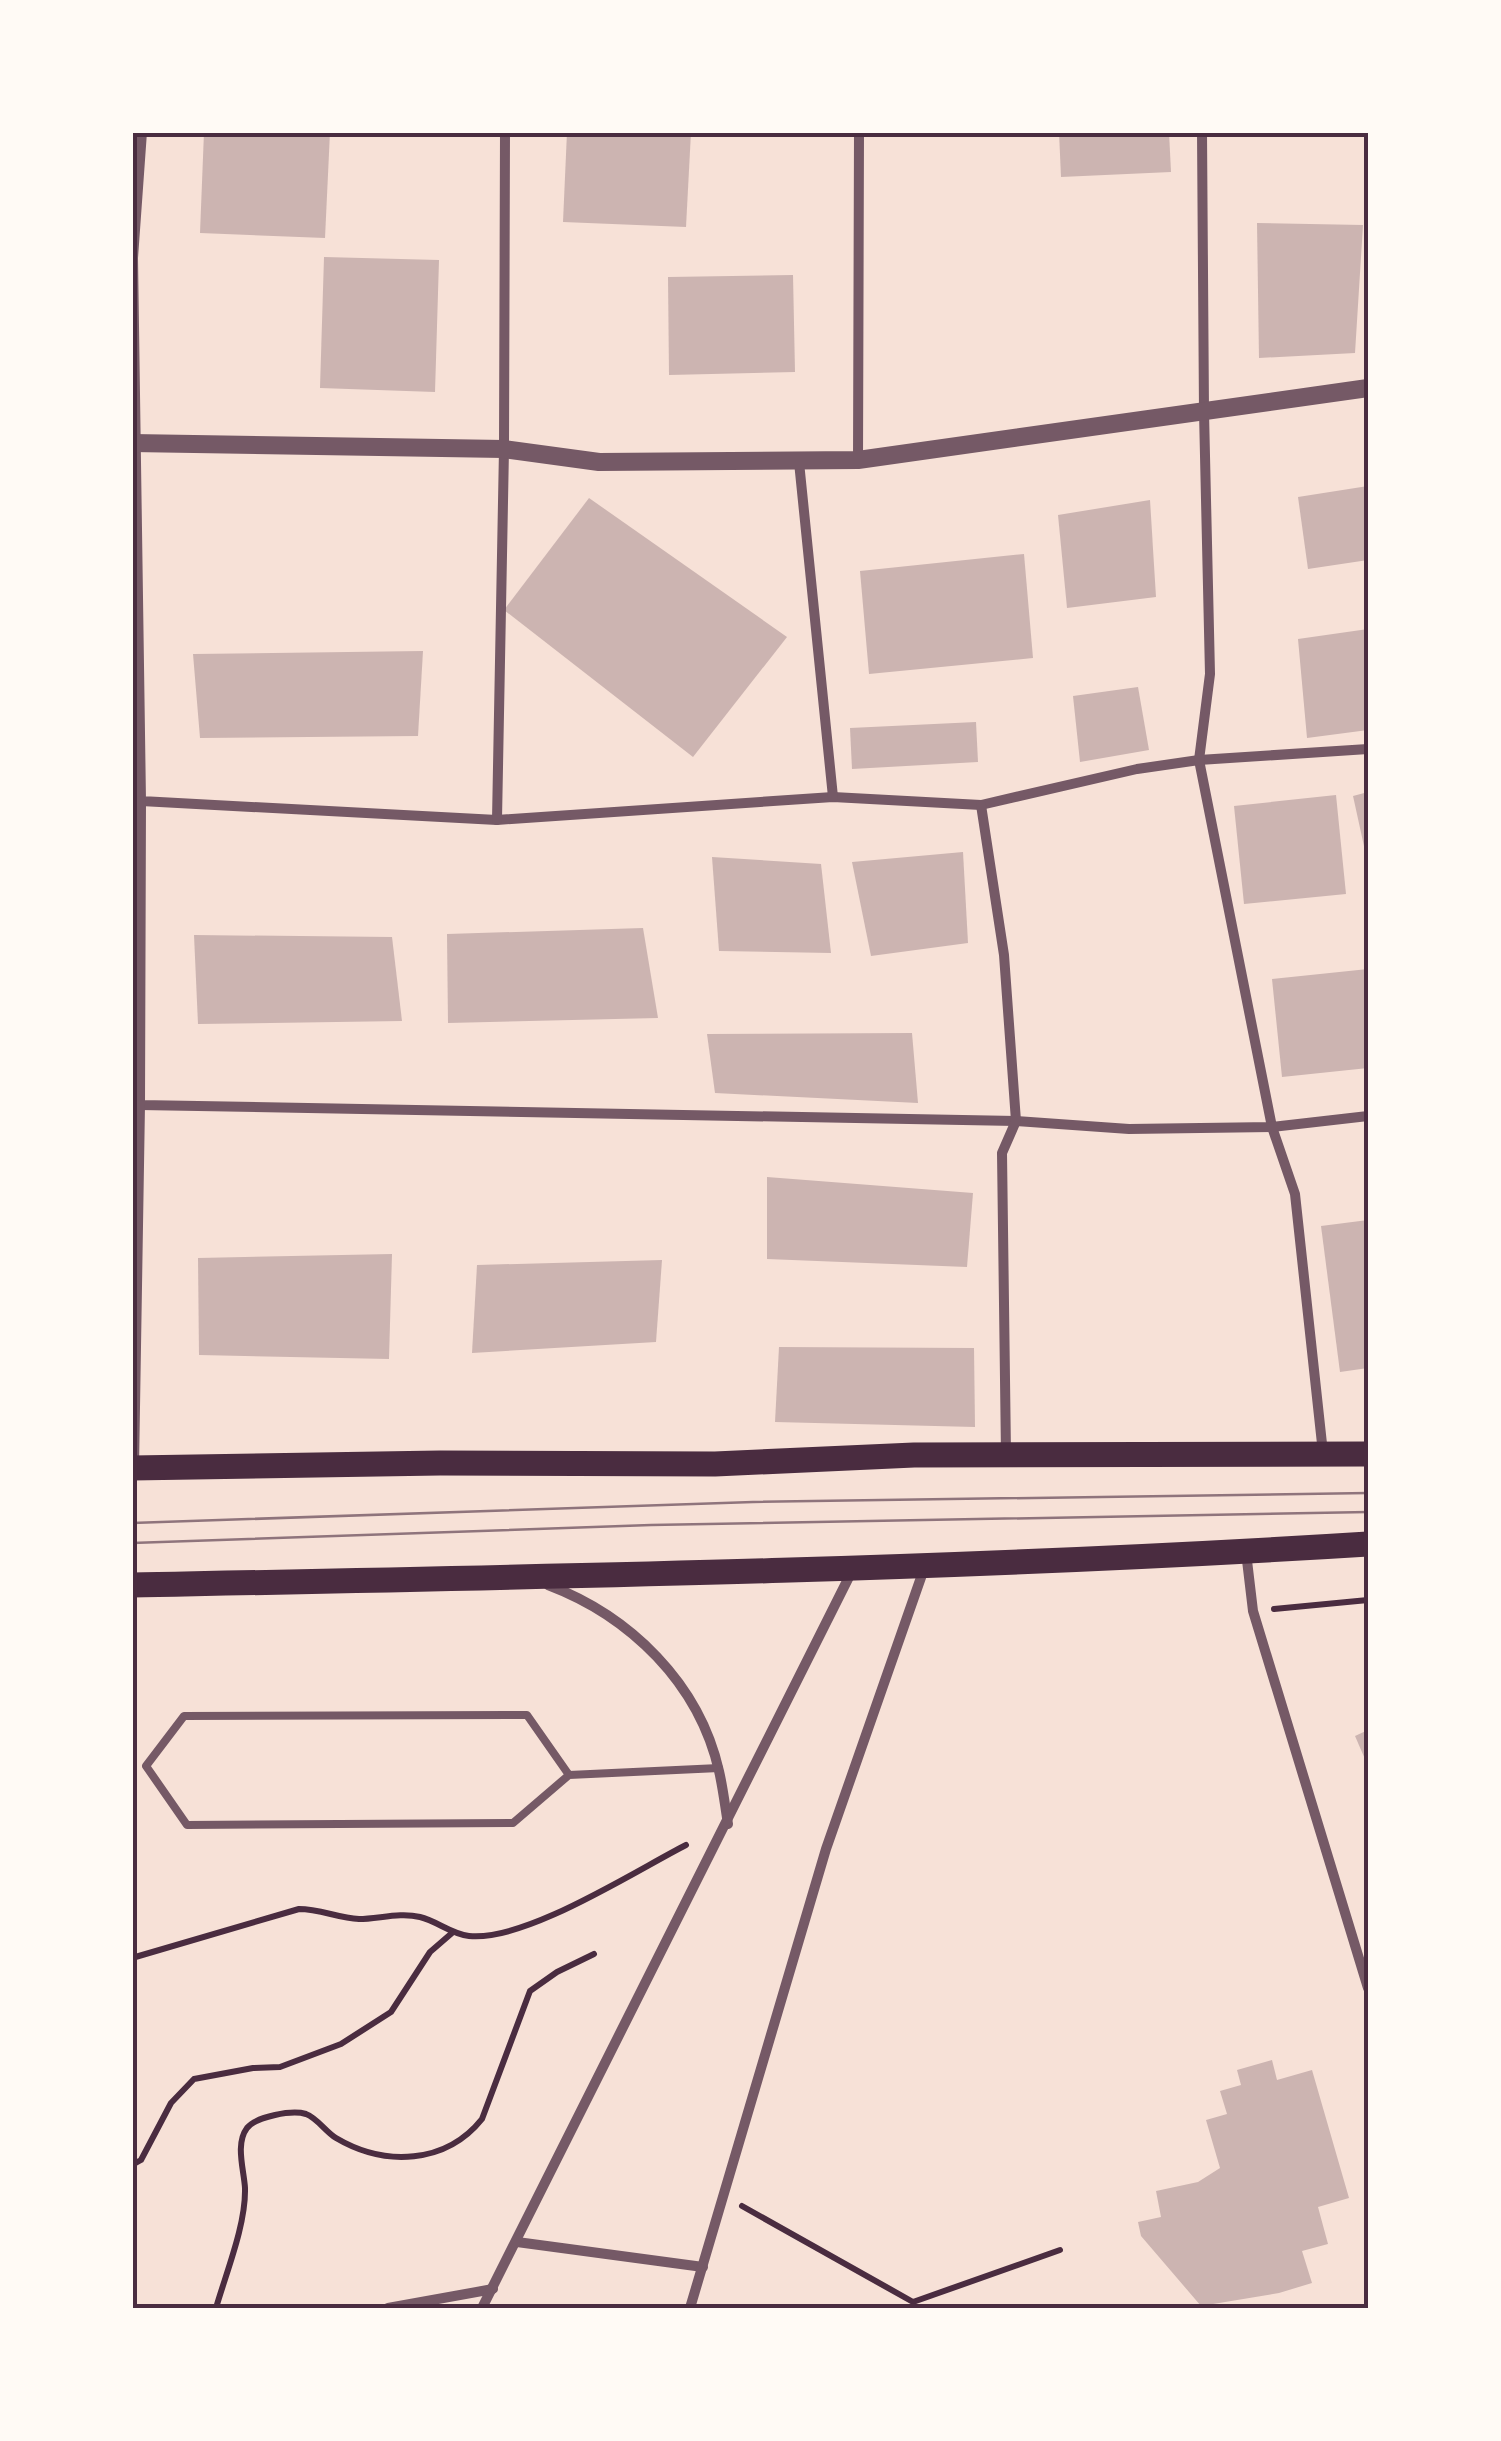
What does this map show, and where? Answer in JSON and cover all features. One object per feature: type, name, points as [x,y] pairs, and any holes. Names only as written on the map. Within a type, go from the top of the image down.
[{"type":"main road","points":[[133,1468],[715,1464],[914,1455],[1368,1454]]},
{"type":"main road","points":[[132,1584],[529,1578],[1246,1552],[1368,1544]]},
{"type":"street","points":[[133,1468],[141,800],[132,258],[142,132]]},
{"type":"street","points":[[496,820],[504,449],[505,132]]},
{"type":"street","points":[[858,460],[859,132]]},
{"type":"street","points":[[1202,132],[1210,674],[1199,760],[1272,1127],[1294,1194],[1324,1454]]},
{"type":"street","points":[[134,443],[504,449],[599,462],[858,460],[1368,388]]},
{"type":"street","points":[[799,462],[833,796]]},
{"type":"street","points":[[141,800],[496,820],[833,796],[981,805],[1137,769],[1199,760],[1368,749]]},
{"type":"street","points":[[981,805],[1004,955],[1016,1122],[1002,1153],[1006,1454]]},
{"type":"street","points":[[140,1105],[1016,1122],[1129,1130],[1272,1127],[1368,1116]]},
{"type":"street","points":[[1246,1552],[1253,1611],[1362,1950],[1368,1988]]},
{"type":"street","points":[[690,2308],[826,1849],[926,1564]]},
{"type":"street","points":[[482,2308],[854,1566]]},
{"type":"street","points":[[529,1578],[582,1598],[629,1628],[668,1668],[699,1716],[719,1768],[728,1824]]},
{"type":"street","points":[[518,2242],[703,2267]]},
{"type":"street","points":[[388,2308],[494,2289]]},
{"type":"lane","points":[[569,1774],[527,1715],[184,1716],[146,1766],[187,1825],[514,1824],[569,1774],[719,1768]]},
{"type":"path","points":[[1253,1611],[1368,1600]]},
{"type":"path","points":[[132,1958],[299,1909],[364,1919],[420,1916],[470,1936],[506,1932],[547,1917],[728,1824]]},
{"type":"path","points":[[132,2165],[140,2160],[171,2103],[194,2078],[280,2067],[341,2044],[390,2012],[430,1952],[454,1932]]},
{"type":"path","points":[[216,2308],[243,2206],[241,2142],[246,2129],[254,2122],[288,2113],[308,2114],[334,2137],[392,2157],[426,2156],[452,2147],[470,2134],[482,2118],[530,1991],[594,1954]]},
{"type":"path","points":[[724,2196],[913,2302],[1060,2250]]},
{"type":"building","points":[[204,132],[330,132],[325,238],[200,233]]},
{"type":"building","points":[[567,132],[691,132],[686,227],[563,222]]},
{"type":"building","points":[[1059,132],[1169,132],[1171,172],[1061,177]]},
{"type":"building","points":[[1257,223],[1363,225],[1355,353],[1259,358]]},
{"type":"building","points":[[324,257],[439,260],[435,392],[320,388]]},
{"type":"building","points":[[793,275],[795,372],[669,375],[668,277]]},
{"type":"building","points":[[1368,486],[1368,560],[1308,569],[1298,497]]},
{"type":"building","points":[[589,498],[787,637],[693,757],[504,610]]},
{"type":"building","points":[[1150,500],[1156,597],[1067,608],[1058,515]]},
{"type":"building","points":[[1024,554],[1033,658],[869,674],[860,571]]},
{"type":"building","points":[[1368,629],[1368,730],[1307,738],[1298,639]]},
{"type":"building","points":[[423,651],[418,736],[200,738],[193,654]]},
{"type":"building","points":[[1138,687],[1149,750],[1080,762],[1073,696]]},
{"type":"building","points":[[976,722],[978,762],[852,769],[850,728]]},
{"type":"building","points":[[1368,792],[1368,860],[1367,860],[1353,796]]},
{"type":"building","points":[[1336,795],[1346,894],[1244,904],[1234,806]]},
{"type":"building","points":[[963,852],[968,943],[871,956],[852,862]]},
{"type":"building","points":[[712,857],[821,864],[831,953],[719,951]]},
{"type":"building","points":[[643,928],[658,1018],[448,1023],[447,934]]},
{"type":"building","points":[[194,935],[392,937],[402,1021],[198,1024]]},
{"type":"building","points":[[1368,969],[1368,1068],[1282,1077],[1272,979]]},
{"type":"building","points":[[912,1033],[918,1103],[715,1093],[707,1034]]},
{"type":"building","points":[[767,1177],[973,1193],[967,1267],[767,1259]]},
{"type":"building","points":[[1368,1220],[1368,1368],[1340,1372],[1321,1226]]},
{"type":"building","points":[[392,1254],[389,1359],[199,1355],[198,1258]]},
{"type":"building","points":[[662,1260],[656,1342],[472,1353],[477,1265]]},
{"type":"building","points":[[779,1347],[974,1348],[975,1427],[775,1422]]},
{"type":"building","points":[[1368,1730],[1368,1766],[1355,1736]]},
{"type":"building","points":[[1272,2060],[1277,2080],[1312,2070],[1349,2198],[1318,2207],[1328,2244],[1302,2251],[1312,2283],[1279,2293],[1201,2306],[1141,2236],[1138,2222],[1161,2217],[1156,2191],[1198,2182],[1220,2168],[1206,2120],[1227,2114],[1220,2091],[1241,2085],[1237,2070]]},
{"type":"tram line","points":[[132,1523],[753,1502],[1368,1493]]},
{"type":"tram line","points":[[132,1543],[651,1525],[1368,1512]]}]
